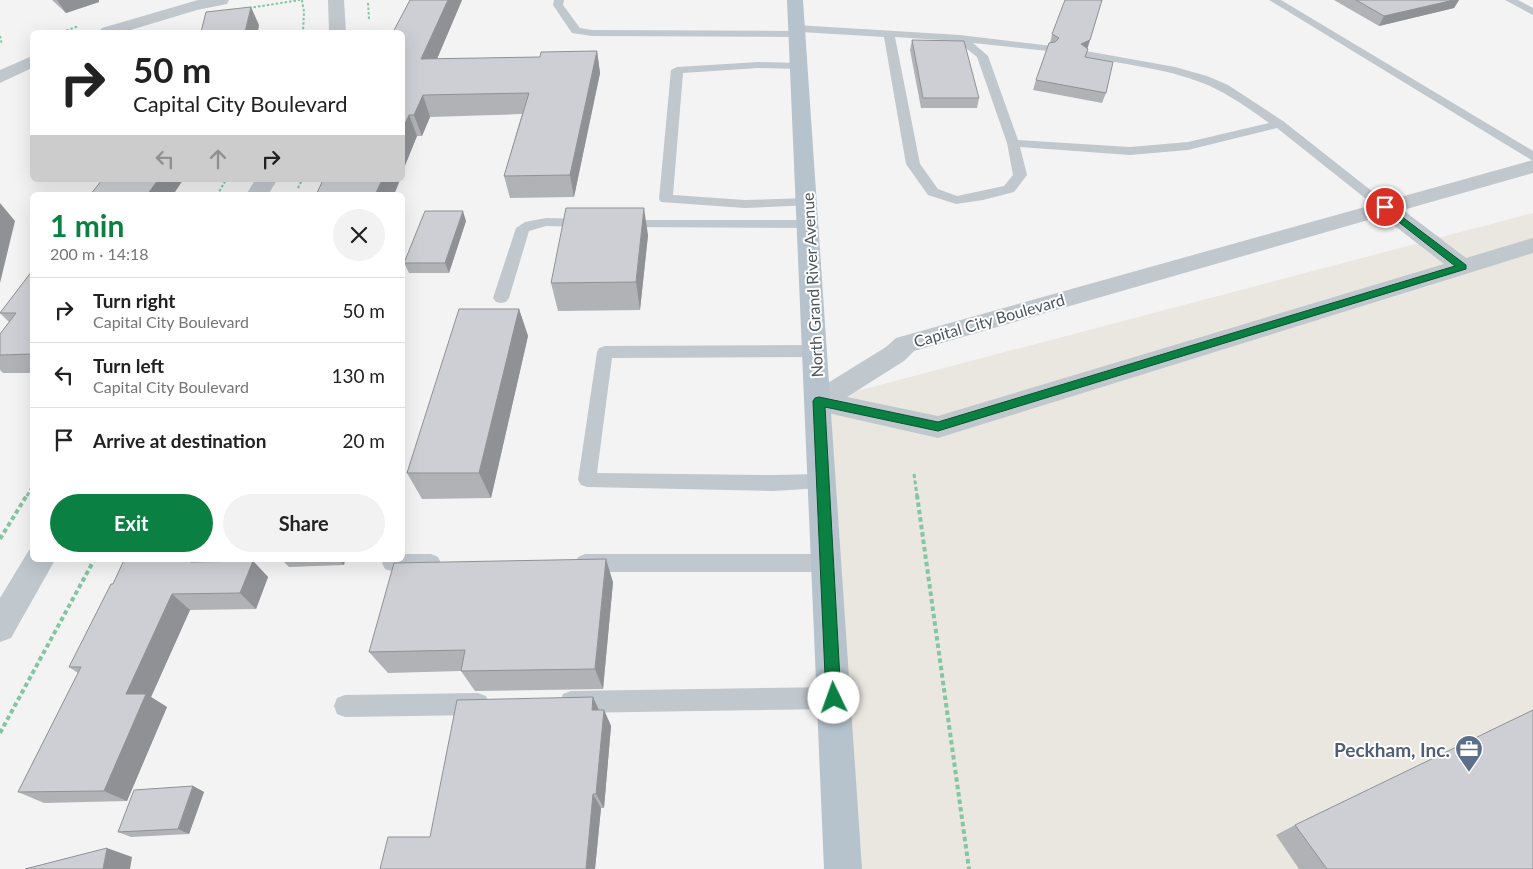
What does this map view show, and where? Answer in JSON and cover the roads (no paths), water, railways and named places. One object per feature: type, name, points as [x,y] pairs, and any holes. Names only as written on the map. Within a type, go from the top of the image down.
[{"type":"main road","name":"North Grand River Avenue","points":[[795,0],[819,401],[843,869]]},
{"type":"street","points":[[115,30],[193,6],[221,0]]},
{"type":"street","points":[[336,0],[338,30]]},
{"type":"street","points":[[1,76],[30,62]]},
{"type":"street","name":"Capital City Boulevard","points":[[819,401],[895,354],[905,344],[1533,166]]},
{"type":"street","points":[[1385,207],[1463,267]]},
{"type":"street","points":[[819,401],[938,427],[1533,245]]},
{"type":"street","points":[[0,627],[39,562]]},
{"type":"lane","points":[[559,0],[558,6],[576,31],[592,33],[796,31],[889,34],[960,38],[1048,48]]},
{"type":"lane","points":[[1274,0],[1533,157]]},
{"type":"lane","points":[[1510,0],[1533,12]]},
{"type":"lane","points":[[889,34],[913,164],[933,192],[956,200],[983,196],[1009,189],[1020,175],[1013,143],[982,56],[960,38]]},
{"type":"lane","points":[[1086,54],[1163,67],[1204,79],[1242,98],[1279,124],[1385,207]]},
{"type":"lane","points":[[799,66],[758,65],[677,70],[666,200],[744,204],[808,213]]},
{"type":"lane","points":[[1013,143],[1130,150],[1188,146],[1279,124]]},
{"type":"lane","points":[[501,298],[523,228],[529,224],[605,223],[808,213]]},
{"type":"lane","points":[[816,351],[605,352],[587,480],[773,483],[822,480]]},
{"type":"lane","points":[[392,563],[451,563]]},
{"type":"lane","points":[[568,563],[826,563]]},
{"type":"lane","points":[[554,702],[834,698]]},
{"type":"lane","points":[[345,706],[495,704]]},
{"type":"place","name":"Peckham, Inc.","points":[[1469,773]]}]
